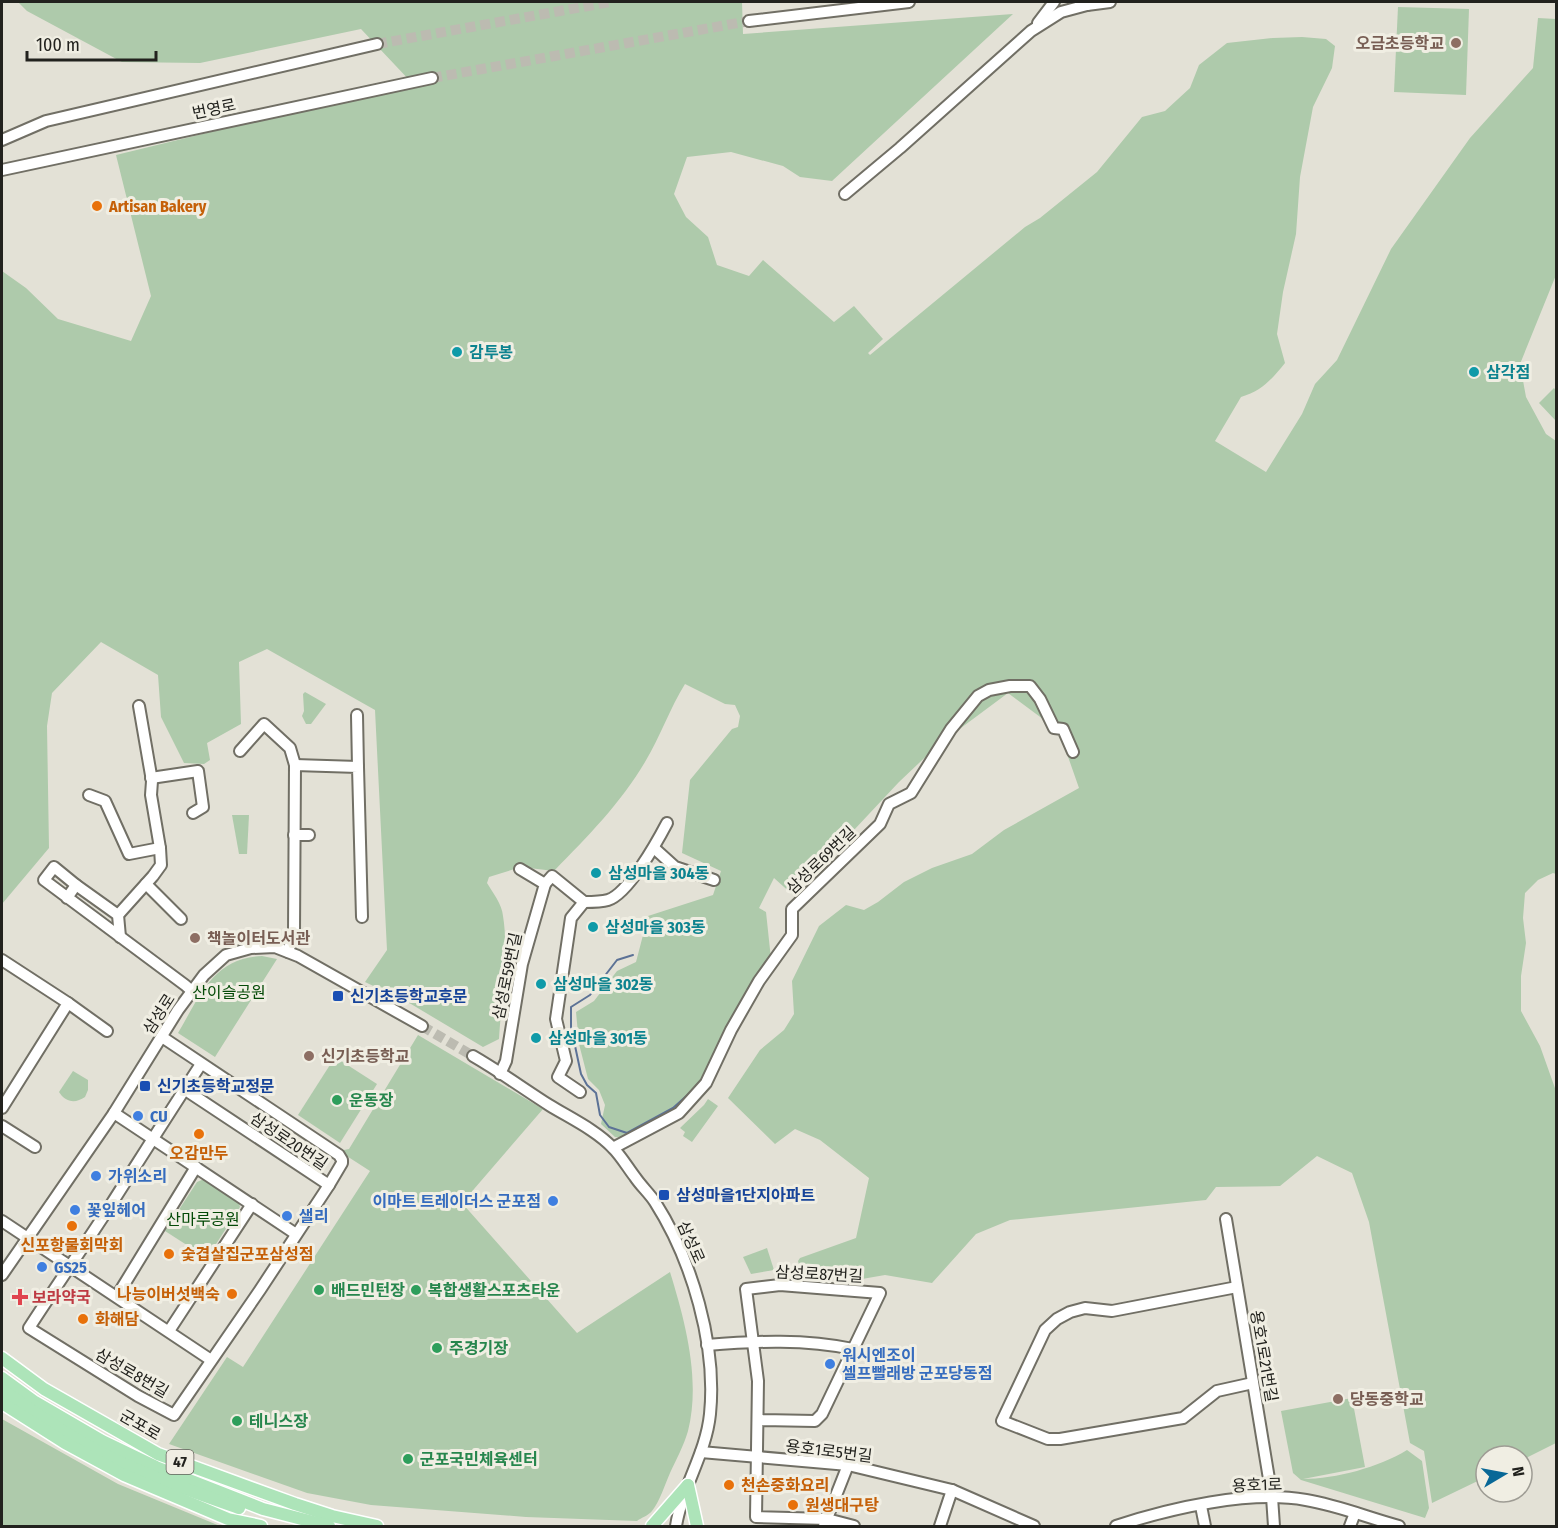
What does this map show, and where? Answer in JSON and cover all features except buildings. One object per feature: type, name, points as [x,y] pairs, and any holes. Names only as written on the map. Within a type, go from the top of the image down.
[{"type":"main road","name":"군포로","points":[[4,1361],[44,1389],[158,1454],[295,1504],[377,1527]]},
{"type":"main road","name":"군포로","points":[[2,1378],[35,1402],[102,1442],[156,1467],[263,1509],[329,1527]]},
{"type":"main road","name":"47","points":[[2,1390],[68,1434],[97,1450],[192,1491],[255,1514],[303,1527]]},
{"type":"main road","name":"47","points":[[2,1403],[64,1443],[124,1474],[228,1519],[261,1527]]},
{"type":"main road","points":[[652,1527],[688,1485]]},
{"type":"main road","points":[[688,1485],[697,1527]]},
{"type":"street","points":[[749,21],[909,2]]},
{"type":"street","points":[[845,194],[1031,31],[1054,2]]},
{"type":"street","points":[[1031,31],[1061,12],[1081,3],[1110,2]]},
{"type":"street","name":"번영로","points":[[2,140],[45,121],[376,44]]},
{"type":"street","name":"번영로","points":[[2,170],[432,78]]},
{"type":"street","name":"삼성로69번길","points":[[613,1148],[679,1113],[706,1083],[731,1030],[759,981],[792,935],[792,909],[880,824],[889,804],[911,793],[951,729],[978,696],[989,690],[1010,686],[1030,686],[1040,699],[1054,728],[1063,729],[1073,752]]},
{"type":"street","points":[[120,937],[118,915],[160,865],[160,848],[151,795],[152,778],[139,706]]},
{"type":"street","points":[[357,715],[362,917]]},
{"type":"street","points":[[240,751],[264,724],[290,748],[295,765],[294,932],[288,952]]},
{"type":"street","points":[[295,765],[358,767]]},
{"type":"street","points":[[152,778],[198,771],[203,807],[193,813]]},
{"type":"street","points":[[89,795],[105,801],[129,854],[160,848]]},
{"type":"street","points":[[520,869],[549,880],[584,902],[609,900],[626,887],[654,848],[668,823]]},
{"type":"street","points":[[294,835],[309,835]]},
{"type":"street","points":[[654,848],[675,867],[714,880]]},
{"type":"street","points":[[118,915],[54,867],[44,880],[192,991]]},
{"type":"street","name":"삼성로59번길","points":[[500,1074],[506,1060],[522,964],[549,880]]},
{"type":"street","points":[[146,884],[181,919]]},
{"type":"street","points":[[67,898],[76,885]]},
{"type":"street","points":[[580,1092],[558,1077],[566,1061],[556,1019],[571,918],[584,902]]},
{"type":"street","name":"삼성로","points":[[2,1275],[114,1113],[192,991],[204,975],[225,956],[251,948],[275,947],[298,956],[422,1026]]},
{"type":"street","points":[[2,960],[69,1003],[107,1031]]},
{"type":"street","points":[[2,1108],[69,1003]]},
{"type":"street","points":[[162,1037],[341,1158],[342,1163],[329,1185]]},
{"type":"street","name":"삼성로","points":[[473,1056],[594,1132],[613,1148],[654,1200],[672,1234],[692,1282],[707,1345],[711,1387],[710,1414],[701,1452],[688,1485],[676,1527]]},
{"type":"street","points":[[69,1265],[112,1203],[201,1064]]},
{"type":"street","name":"삼성로20번길","points":[[184,1089],[329,1185],[212,1360]]},
{"type":"street","points":[[114,1113],[296,1234]]},
{"type":"street","points":[[2,1126],[35,1147]]},
{"type":"street","points":[[117,1296],[196,1167]]},
{"type":"street","points":[[168,1331],[252,1204]]},
{"type":"street","name":"용호1로21번길","points":[[1226,1219],[1272,1497],[1274,1527]]},
{"type":"street","points":[[2,1221],[212,1360]]},
{"type":"street","name":"삼성로8번길","points":[[69,1265],[29,1328],[138,1396],[174,1415],[212,1360]]},
{"type":"street","name":"삼성로87번길","points":[[780,1285],[880,1293],[822,1414],[815,1421],[758,1420],[758,1381],[753,1341],[746,1289],[780,1285]]},
{"type":"street","points":[[1237,1287],[1112,1311],[1085,1308],[1057,1319],[1045,1330],[1002,1421],[1048,1439],[1060,1439],[1183,1418],[1217,1391],[1253,1383]]},
{"type":"street","points":[[707,1345],[753,1341],[811,1343],[853,1349]]},
{"type":"street","points":[[758,1420],[756,1517],[854,1527]]},
{"type":"street","name":"용호1로5번길","points":[[701,1452],[848,1465],[952,1490],[1034,1527]]},
{"type":"street","points":[[825,1523],[848,1465]]},
{"type":"street","points":[[940,1527],[952,1490]]},
{"type":"street","name":"용호1로","points":[[1116,1527],[1150,1516],[1241,1498],[1272,1497],[1307,1500],[1399,1527]]},
{"type":"street","points":[[1201,1506],[1205,1527]]},
{"type":"street","points":[[1350,1527],[1355,1514]]},
{"type":"green space","points":[[18,2],[742,2],[743,34],[1013,14],[832,181],[800,177],[783,166],[731,152],[687,157],[674,194],[686,217],[708,237],[717,265],[749,276],[763,260],[834,322],[854,306],[883,339],[868,353],[870,355],[1025,227],[1040,218],[1097,172],[1142,117],[1165,111],[1190,88],[1199,65],[1227,43],[1273,38],[1326,39],[1335,46],[1332,68],[1313,107],[1300,177],[1296,234],[1283,292],[1277,334],[1285,363],[1266,384],[1241,397],[1215,441],[1266,472],[1302,414],[1315,384],[1337,360],[1391,249],[1470,138],[1533,68],[1538,18],[1556,19],[1556,275],[1520,364],[1526,397],[1546,434],[1556,441],[1556,874],[1553,873],[1538,880],[1525,893],[1523,918],[1526,943],[1521,976],[1521,1011],[1540,1046],[1556,1091],[1556,1443],[1534,1454],[1534,1444],[1474,1444],[1474,1483],[1432,1503],[1424,1451],[1410,1443],[1369,1222],[1352,1173],[1317,1156],[1280,1186],[1216,1187],[1206,1200],[1010,1220],[976,1234],[932,1283],[885,1275],[862,1279],[851,1273],[800,1268],[798,1261],[800,1258],[856,1238],[869,1178],[820,1140],[795,1129],[775,1144],[728,1098],[760,1050],[784,1030],[794,1014],[792,981],[819,926],[846,905],[864,910],[904,882],[932,868],[972,854],[1004,830],[1079,788],[1059,731],[1008,693],[938,745],[899,782],[793,895],[774,878],[759,908],[766,912],[771,959],[721,1036],[708,1072],[668,1116],[627,1138],[615,1137],[601,1124],[605,1105],[599,1090],[588,1079],[579,1044],[576,1012],[594,1001],[617,971],[636,962],[648,916],[713,895],[721,871],[682,853],[690,780],[732,729],[738,727],[740,716],[735,705],[725,704],[685,684],[636,777],[603,819],[554,871],[521,867],[489,877],[487,883],[502,912],[505,930],[505,961],[499,1039],[483,1047],[411,1004],[365,982],[387,950],[375,710],[267,649],[239,662],[241,724],[207,743],[210,760],[204,764],[184,763],[161,717],[158,675],[101,642],[52,693],[47,726],[49,848],[2,904],[2,271],[26,288],[58,319],[131,341],[151,296],[116,155],[412,83],[361,29],[200,63],[122,62],[27,11]]},
{"type":"green space","points":[[1398,7],[1469,9],[1466,95],[1394,92]]},
{"type":"green space","points":[[1554,388],[1556,391],[1556,421],[1539,403]]},
{"type":"green space","points":[[305,692],[326,704],[311,724],[306,724],[302,716]]},
{"type":"green space","points":[[232,815],[249,815],[247,854],[239,854]]},
{"type":"green space","name":"산이슬공원","points":[[262,956],[277,959],[215,1057],[178,1033],[201,993],[220,971],[245,958]]},
{"type":"green space","name":"복합생활스포츠타운","points":[[418,1035],[543,1109],[462,1203],[577,1333],[670,1272],[690,1350],[692,1411],[684,1442],[657,1502],[651,1512],[637,1521],[526,1517],[371,1505],[307,1493],[169,1444],[227,1357],[243,1367],[370,1171],[339,1151],[349,1149]]},
{"type":"green space","name":"운동장","points":[[335,1057],[377,1084],[340,1143],[298,1115]]},
{"type":"green space","points":[[73,1071],[88,1080],[85,1097],[74,1101],[67,1100],[59,1092]]},
{"type":"green space","points":[[708,1099],[718,1106],[692,1142],[683,1136],[685,1132],[680,1128]]},
{"type":"green space","name":"산마루공원","points":[[204,1179],[239,1203],[240,1207],[207,1258],[165,1231],[197,1182]]},
{"type":"green space","points":[[767,1248],[774,1270],[751,1274],[743,1257]]},
{"type":"green space","points":[[1352,1398],[1365,1467],[1303,1479],[1329,1477],[1357,1471],[1384,1462],[1407,1450],[1422,1461],[1429,1508],[1425,1518],[1301,1480],[1293,1473],[1281,1411]]},
{"type":"green space","points":[[2,1419],[118,1484],[220,1526],[2,1526]]},
{"type":"waterway","points":[[633,955],[617,960],[590,995],[571,1007],[571,1027],[581,1074],[587,1085],[596,1093],[600,1115],[609,1127],[627,1133],[673,1108],[692,1091]]},
{"type":"tunnel","points":[[377,44],[610,2]]},
{"type":"tunnel","points":[[432,78],[749,21]]},
{"type":"tunnel","points":[[422,1026],[473,1056]]},
{"type":"place","name":"오금초등학교","points":[[1456,43]]},
{"type":"place","name":"Artisan Bakery","points":[[97,206]]},
{"type":"place","name":"감투봉","points":[[457,352]]},
{"type":"place","name":"삼각점","points":[[1474,372]]},
{"type":"place","name":"삼성마을 304동","points":[[596,873]]},
{"type":"place","name":"삼성마을 303동","points":[[593,927]]},
{"type":"place","name":"책놀이터도서관","points":[[195,938]]},
{"type":"place","name":"삼성마을 302동","points":[[541,984]]},
{"type":"place","name":"신기초등학교후문","points":[[338,996]]},
{"type":"place","name":"삼성마을 301동","points":[[536,1038]]},
{"type":"place","name":"신기초등학교","points":[[309,1056]]},
{"type":"place","name":"신기초등학교정문","points":[[145,1086]]},
{"type":"place","name":"운동장","points":[[337,1100]]},
{"type":"place","name":"CU","points":[[138,1116]]},
{"type":"place","name":"오감만두","points":[[199,1134]]},
{"type":"place","name":"가위소리","points":[[96,1176]]},
{"type":"place","name":"삼성마을1단지아파트","points":[[664,1195]]},
{"type":"place","name":"이마트 트레이더스 군포점","points":[[553,1201]]},
{"type":"place","name":"꽃잎헤어","points":[[75,1210]]},
{"type":"place","name":"샐리","points":[[287,1216]]},
{"type":"place","name":"신포항물회막회","points":[[72,1226]]},
{"type":"place","name":"숯겹살집군포삼성점","points":[[169,1254]]},
{"type":"place","name":"GS25","points":[[42,1267]]},
{"type":"place","name":"배드민턴장","points":[[319,1290]]},
{"type":"place","name":"복합생활스포츠타운","points":[[416,1290]]},
{"type":"place","name":"나능이버섯백숙","points":[[232,1294]]},
{"type":"place","name":"보라약국","points":[[20,1297]]},
{"type":"place","name":"화해담","points":[[83,1319]]},
{"type":"place","name":"주경기장","points":[[437,1348]]},
{"type":"place","name":"워시엔조이 셀프빨래방 군포당동점","points":[[830,1364]]},
{"type":"place","name":"당동중학교","points":[[1338,1399]]},
{"type":"place","name":"테니스장","points":[[237,1421]]},
{"type":"place","name":"군포국민체육센터","points":[[408,1459]]},
{"type":"place","name":"천손중화요리","points":[[729,1485]]},
{"type":"place","name":"원생대구탕","points":[[793,1505]]}]
